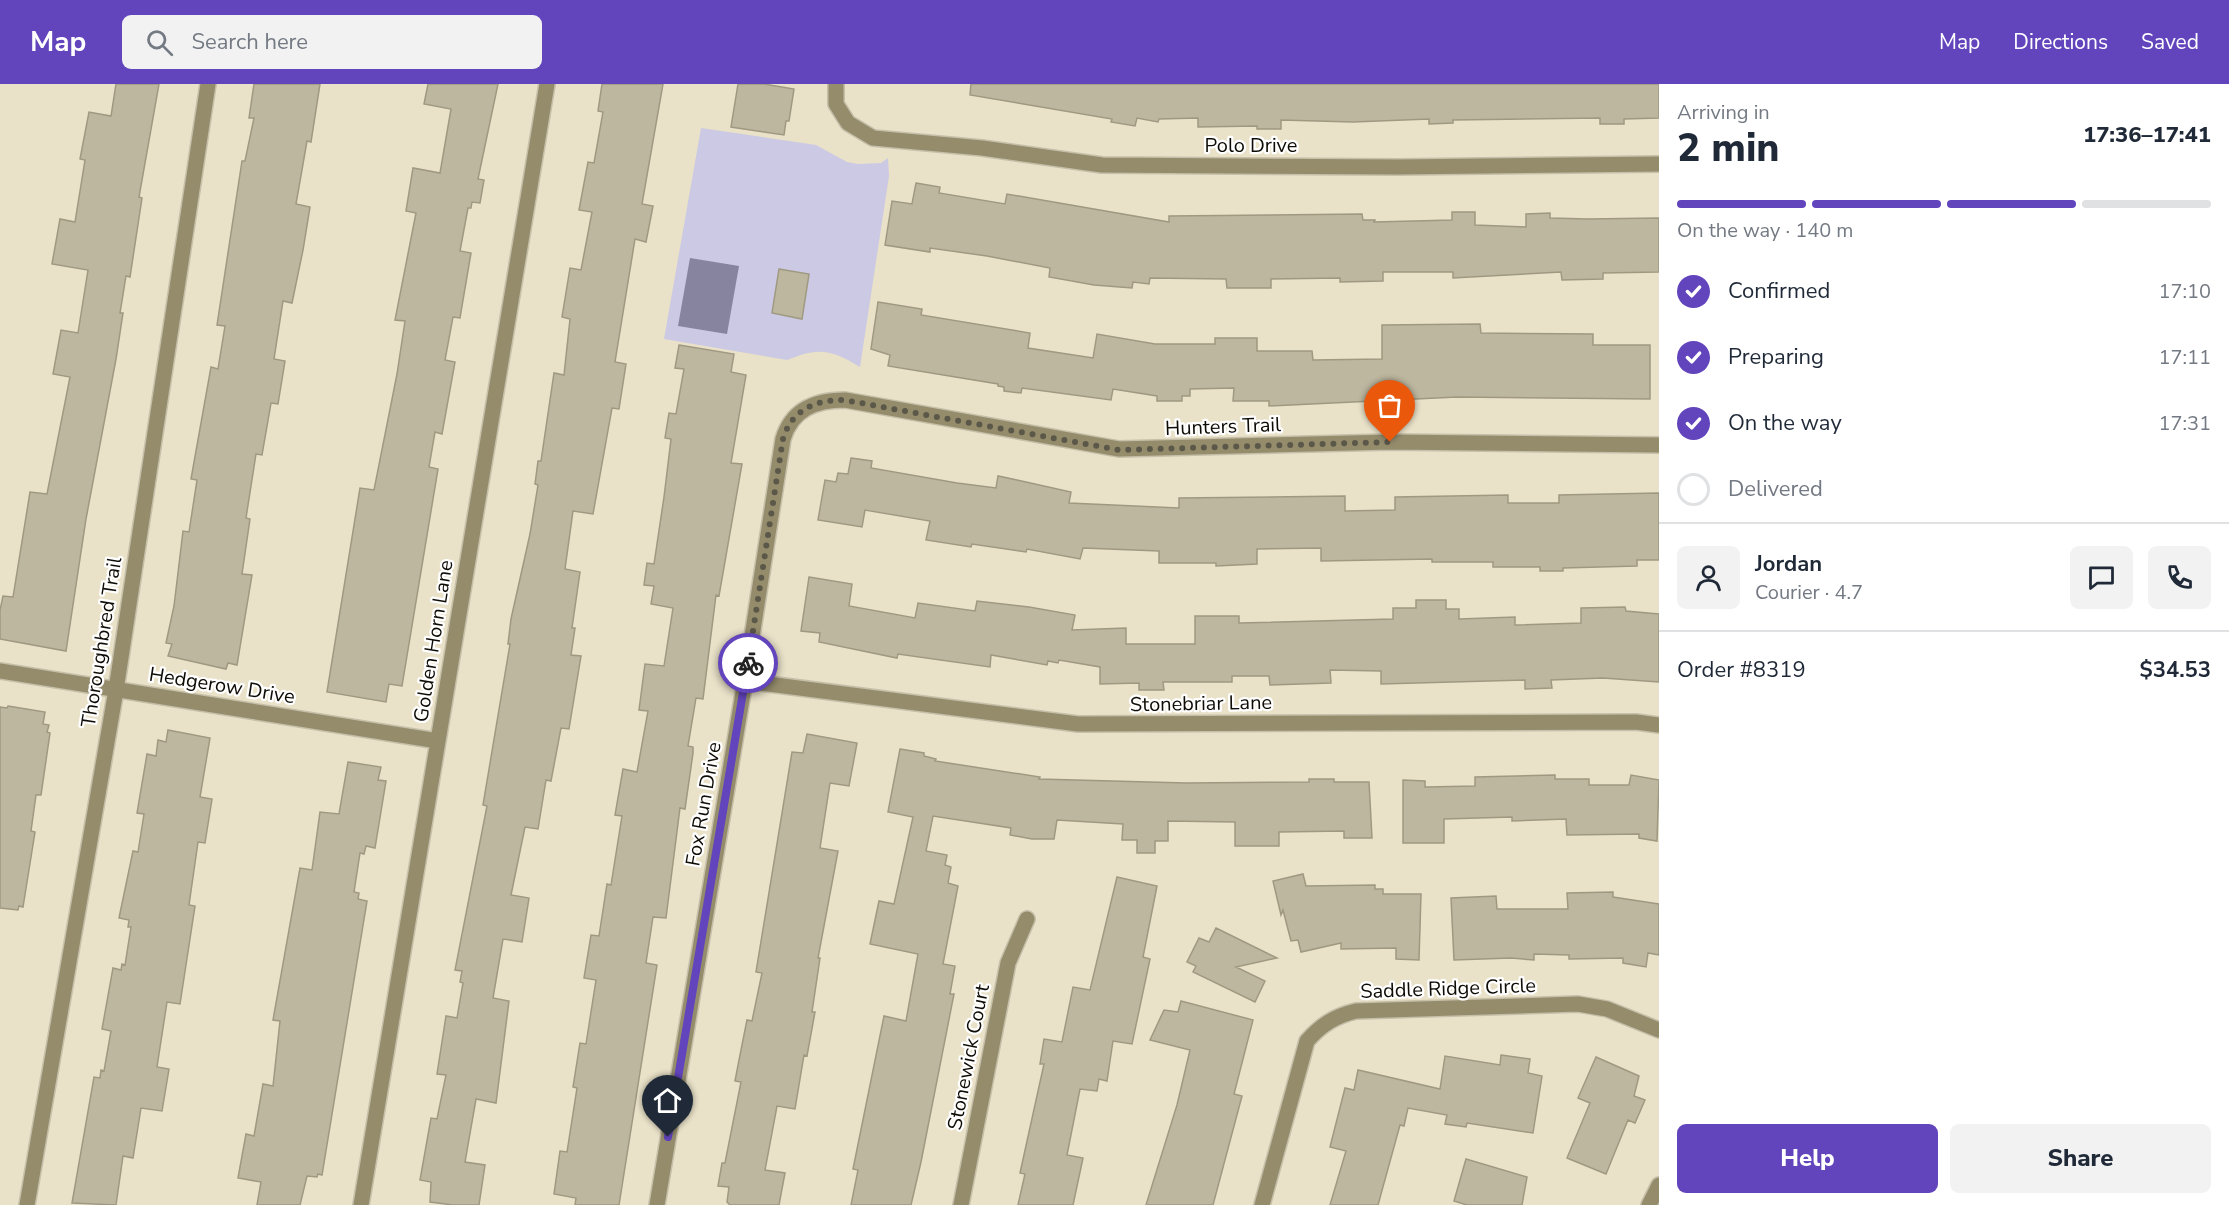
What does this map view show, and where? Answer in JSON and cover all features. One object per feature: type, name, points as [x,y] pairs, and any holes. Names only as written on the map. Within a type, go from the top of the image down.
[{"type":"street","name":"Thoroughbred Trail","points":[[27,1205],[116,690],[208,84]]},
{"type":"street","name":"Golden Horn Lane","points":[[361,1205],[547,84]]},
{"type":"street","name":"Polo Drive","points":[[836,84],[836,104],[848,123],[873,138],[982,148],[1102,165],[1398,167],[1659,164]]},
{"type":"street","name":"Hunters Trail","points":[[797,414],[814,403],[844,400],[1119,450],[1390,442],[1659,445]]},
{"type":"street","name":"Fox Run Drive","points":[[657,1205],[783,439],[786,428],[797,414]]},
{"type":"street","name":"Hedgerow Drive","points":[[0,671],[438,741]]},
{"type":"street","name":"Stonebriar Lane","points":[[745,681],[1078,724],[1636,722],[1659,725]]},
{"type":"street","name":"Stonewick Court","points":[[961,1205],[1008,963],[1027,920]]},
{"type":"street","name":"Saddle Ridge Circle","points":[[1262,1205],[1307,1041],[1322,1025],[1343,1014],[1356,1011],[1578,1004],[1607,1009],[1659,1030]]},
{"type":"street","points":[[1649,1205],[1659,1185]]},
{"type":"shaded area","points":[[701,128],[816,145],[847,162],[858,164],[881,163],[888,158],[889,176],[860,367],[832,353],[807,353],[787,360],[664,339]]},
{"type":"shaded area","points":[[690,258],[739,266],[727,334],[678,326]]},
{"type":"building","points":[[116,84],[159,84],[139,197],[142,198],[130,277],[126,276],[116,359],[86,519],[66,651],[0,639],[0,610],[3,596],[13,597],[30,492],[47,494],[70,377],[53,374],[61,330],[78,333],[88,270],[52,264],[60,219],[75,222],[85,160],[80,159],[89,112],[111,116]]},
{"type":"building","points":[[254,84],[320,84],[311,142],[307,141],[296,204],[310,207],[303,250],[292,303],[283,301],[274,359],[285,361],[278,404],[271,403],[262,455],[256,454],[246,518],[250,519],[242,574],[252,575],[237,665],[228,663],[226,669],[168,656],[172,644],[166,643],[174,606],[183,531],[189,532],[197,480],[191,479],[211,367],[218,369],[225,326],[217,325],[242,161],[245,161],[254,118],[249,118]]},
{"type":"building","points":[[428,84],[498,84],[478,179],[484,180],[480,203],[472,202],[471,208],[468,208],[460,251],[471,253],[460,318],[453,317],[445,360],[455,362],[442,434],[435,432],[429,467],[438,469],[402,686],[389,684],[386,702],[327,692],[360,488],[374,490],[397,374],[405,321],[395,320],[416,213],[406,211],[413,168],[440,173],[451,109],[424,104]]},
{"type":"building","points":[[602,84],[663,84],[642,204],[653,206],[646,242],[635,239],[615,362],[626,364],[619,409],[612,408],[593,514],[573,511],[565,569],[580,572],[572,628],[575,628],[571,655],[581,656],[569,729],[561,728],[551,781],[546,780],[538,829],[525,827],[511,895],[529,898],[522,942],[503,939],[493,998],[509,1001],[496,1103],[476,1099],[465,1162],[485,1165],[479,1205],[430,1202],[431,1182],[420,1180],[431,1118],[437,1119],[446,1075],[437,1074],[446,1016],[457,1018],[463,983],[460,982],[462,971],[455,970],[487,806],[483,805],[510,644],[508,644],[511,619],[530,534],[538,485],[535,484],[538,461],[541,461],[554,373],[564,375],[570,319],[562,317],[570,268],[581,270],[592,212],[579,210],[588,162],[594,163],[603,112],[598,111]]},
{"type":"building","points":[[738,84],[764,84],[794,89],[789,121],[786,121],[784,135],[731,127]]},
{"type":"building","points":[[971,84],[1659,84],[1659,118],[1624,119],[1624,124],[1600,124],[1600,118],[1453,120],[1453,123],[1429,124],[1429,119],[1353,122],[1281,120],[1281,129],[1257,129],[1257,126],[1198,127],[1198,118],[1159,119],[1158,122],[1137,118],[1135,126],[1111,122],[1112,119],[970,95]]},
{"type":"building","points":[[916,183],[940,187],[939,193],[1005,204],[1007,194],[1169,222],[1169,216],[1362,214],[1363,220],[1375,220],[1374,222],[1452,220],[1452,212],[1475,212],[1475,225],[1526,227],[1526,214],[1550,213],[1550,218],[1659,218],[1659,272],[1603,273],[1603,279],[1562,280],[1561,272],[1453,278],[1453,272],[1383,272],[1383,281],[1340,282],[1340,278],[1271,279],[1271,288],[1227,288],[1226,279],[1150,278],[1149,284],[1133,282],[1132,288],[1094,285],[1049,277],[1050,268],[930,248],[930,252],[885,245],[892,201],[912,204]]},
{"type":"building","points":[[779,269],[809,274],[802,319],[772,313]]},
{"type":"building","points":[[878,302],[922,309],[921,315],[1030,333],[1028,348],[1093,358],[1097,334],[1155,344],[1215,344],[1215,338],[1257,338],[1257,351],[1312,351],[1313,360],[1382,359],[1382,325],[1480,324],[1481,333],[1593,334],[1593,345],[1650,345],[1650,399],[1457,397],[1269,406],[1269,401],[1233,401],[1234,388],[1190,389],[1190,396],[1182,396],[1182,401],[1157,401],[1157,396],[1113,389],[1111,400],[1022,388],[1021,393],[1004,391],[1004,387],[998,384],[888,366],[890,355],[871,349]]},
{"type":"building","points":[[679,345],[734,354],[731,372],[746,375],[731,463],[742,464],[719,596],[716,595],[703,699],[696,698],[688,746],[693,747],[693,753],[685,809],[680,808],[666,918],[653,917],[646,963],[657,965],[619,1205],[575,1205],[576,1198],[554,1194],[560,1151],[567,1152],[577,1088],[573,1087],[580,1043],[586,1044],[596,980],[584,978],[591,935],[599,936],[607,884],[611,885],[622,816],[615,815],[623,769],[637,772],[648,711],[639,710],[645,664],[664,666],[673,608],[651,604],[654,586],[644,585],[647,563],[654,564],[664,497],[671,439],[665,438],[669,413],[676,414],[684,369],[675,368]]},
{"type":"building","points":[[851,458],[872,461],[871,468],[996,488],[998,476],[1071,492],[1069,503],[1179,508],[1179,498],[1345,496],[1345,511],[1395,510],[1395,497],[1508,495],[1508,503],[1559,503],[1559,495],[1659,493],[1659,560],[1637,560],[1637,566],[1563,568],[1563,571],[1540,571],[1540,567],[1493,567],[1493,562],[1432,562],[1432,559],[1321,561],[1321,548],[1257,549],[1257,564],[1216,566],[1216,563],[1159,563],[1159,551],[1083,548],[1080,559],[1027,549],[1026,552],[972,544],[971,547],[926,540],[930,521],[865,510],[862,527],[818,520],[825,480],[836,482],[838,473],[848,474]]},
{"type":"building","points":[[809,577],[852,584],[849,606],[915,618],[918,603],[975,611],[977,601],[1029,607],[1075,615],[1072,630],[1126,628],[1126,644],[1195,644],[1195,616],[1239,616],[1239,623],[1393,619],[1393,608],[1416,608],[1416,600],[1446,600],[1446,609],[1459,609],[1459,619],[1515,617],[1515,625],[1581,623],[1581,608],[1625,607],[1626,611],[1659,614],[1659,682],[1603,678],[1551,680],[1552,688],[1525,689],[1525,680],[1381,684],[1381,671],[1330,670],[1331,683],[1270,685],[1269,676],[1232,676],[1232,682],[1163,682],[1164,690],[1139,690],[1139,683],[1100,684],[1100,667],[1059,660],[1058,663],[1048,661],[1047,665],[991,655],[990,667],[898,654],[897,658],[819,642],[820,633],[801,631]]},
{"type":"building","points":[[8,706],[45,712],[43,724],[49,725],[47,732],[50,733],[41,795],[36,795],[31,831],[35,832],[23,907],[19,906],[18,910],[0,908],[0,707],[7,708]]},
{"type":"building","points":[[168,730],[210,738],[200,797],[212,799],[205,843],[198,842],[189,905],[195,906],[180,1004],[167,1002],[157,1067],[169,1069],[162,1111],[141,1108],[133,1158],[123,1156],[116,1205],[72,1203],[94,1077],[100,1078],[101,1070],[104,1071],[111,1031],[102,1029],[113,968],[121,970],[122,964],[125,965],[131,927],[128,927],[129,920],[119,918],[133,851],[138,852],[144,814],[137,813],[147,754],[156,756],[158,740],[166,742]]},
{"type":"building","points":[[807,734],[857,743],[849,786],[830,783],[820,848],[838,851],[818,958],[820,958],[812,1012],[815,1012],[807,1056],[804,1055],[795,1109],[777,1106],[765,1170],[785,1173],[779,1205],[730,1205],[727,1202],[729,1187],[718,1186],[722,1163],[725,1163],[741,1082],[735,1081],[747,1020],[752,1021],[762,973],[756,972],[792,752],[803,753]]},
{"type":"building","points":[[900,749],[924,753],[924,756],[936,759],[935,761],[1040,777],[1039,779],[1186,783],[1309,782],[1309,779],[1334,779],[1334,782],[1369,782],[1372,838],[1344,838],[1344,831],[1279,832],[1279,846],[1235,846],[1235,822],[1168,821],[1168,841],[1155,841],[1155,853],[1137,853],[1137,840],[1122,840],[1123,824],[1057,820],[1054,839],[1032,839],[1010,835],[1011,828],[933,816],[926,851],[947,855],[945,865],[951,867],[948,883],[958,886],[943,964],[955,966],[950,994],[954,994],[921,1162],[911,1205],[851,1205],[858,1170],[853,1169],[884,1016],[906,1021],[918,954],[870,944],[879,901],[894,904],[913,817],[888,812]]},
{"type":"building","points":[[348,762],[381,767],[378,780],[386,781],[375,848],[366,846],[364,854],[360,853],[354,892],[359,893],[358,899],[367,901],[322,1175],[307,1176],[300,1205],[257,1205],[261,1182],[238,1178],[246,1134],[254,1136],[263,1084],[273,1086],[280,1021],[273,1020],[300,868],[312,870],[320,812],[339,814]]},
{"type":"building","points":[[1555,775],[1555,779],[1589,779],[1589,785],[1629,785],[1631,775],[1659,780],[1657,841],[1639,838],[1639,834],[1567,835],[1566,819],[1512,821],[1512,817],[1444,819],[1444,843],[1403,843],[1403,780],[1425,781],[1425,787],[1475,786],[1475,777]]},
{"type":"building","points":[[1303,874],[1306,886],[1375,885],[1375,889],[1383,889],[1383,894],[1421,894],[1419,960],[1396,959],[1396,948],[1341,949],[1341,943],[1301,952],[1298,940],[1291,941],[1283,910],[1281,915],[1273,881]]},
{"type":"building","points":[[1117,877],[1157,886],[1143,957],[1150,959],[1132,1044],[1113,1041],[1107,1081],[1099,1079],[1097,1091],[1080,1089],[1067,1155],[1083,1158],[1073,1205],[1018,1205],[1025,1174],[1020,1173],[1044,1064],[1040,1064],[1044,1039],[1062,1042],[1073,987],[1090,990]]},
{"type":"building","points":[[1613,892],[1613,897],[1659,904],[1659,955],[1648,953],[1646,967],[1623,963],[1623,958],[1569,959],[1569,955],[1534,954],[1534,960],[1511,958],[1454,960],[1451,898],[1496,896],[1497,909],[1568,909],[1567,893]]},
{"type":"building","points":[[1216,928],[1277,958],[1236,967],[1265,981],[1255,1002],[1193,972],[1196,966],[1187,962],[1199,938],[1209,942]]},
{"type":"building","points":[[1181,1001],[1253,1020],[1234,1094],[1242,1096],[1213,1205],[1146,1205],[1177,1105],[1190,1050],[1150,1040],[1164,1010],[1178,1012]]},
{"type":"building","points":[[1501,1055],[1530,1059],[1528,1073],[1542,1076],[1533,1133],[1467,1123],[1466,1127],[1445,1124],[1447,1115],[1408,1108],[1404,1126],[1400,1125],[1378,1205],[1330,1205],[1346,1151],[1330,1147],[1345,1088],[1354,1090],[1358,1070],[1440,1089],[1445,1056],[1500,1065]]},
{"type":"building","points":[[1596,1057],[1639,1076],[1634,1096],[1645,1100],[1635,1123],[1628,1120],[1606,1174],[1567,1158],[1590,1103],[1578,1098]]},
{"type":"building","points":[[1466,1159],[1527,1177],[1522,1205],[1467,1205],[1454,1201]]},
{"type":"way so far","points":[[748,663],[783,439],[786,428],[797,414],[814,403],[844,400],[1119,450],[1390,442]]},
{"type":"route","points":[[668,1137],[748,663]]}]
